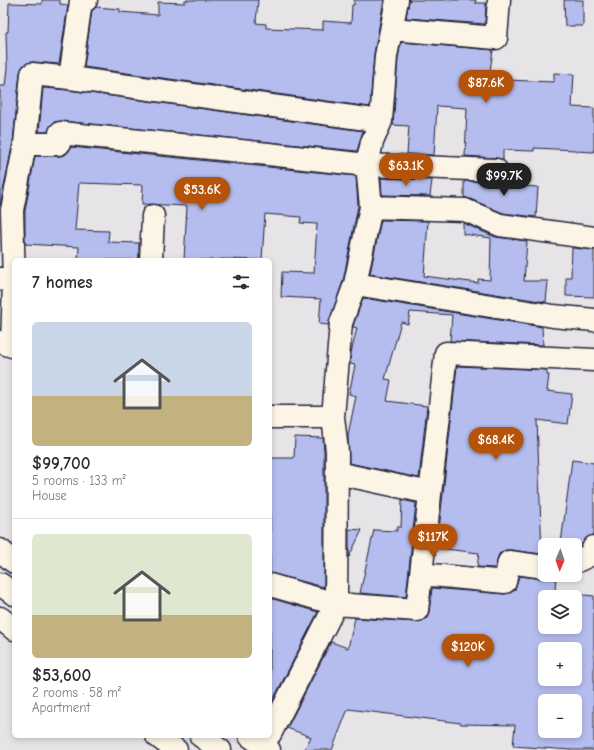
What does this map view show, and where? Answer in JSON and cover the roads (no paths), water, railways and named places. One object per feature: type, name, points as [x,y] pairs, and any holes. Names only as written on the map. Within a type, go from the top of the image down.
[{"type":"street","points":[[70,78],[81,1],[86,0]]},
{"type":"street","points":[[272,725],[336,604],[337,451],[333,417],[341,323],[355,284],[371,207],[367,165],[372,142],[381,121],[386,56],[397,0]]},
{"type":"street","points":[[392,29],[496,38],[499,0]]},
{"type":"street","points":[[13,258],[12,210],[25,144],[32,74],[381,121]]},
{"type":"street","points":[[25,144],[59,144],[60,134],[367,165],[496,170]]},
{"type":"street","points":[[371,207],[465,210],[500,225],[594,238]]},
{"type":"street","points":[[151,258],[153,216]]},
{"type":"street","points":[[0,279],[12,281]]},
{"type":"street","points":[[355,284],[553,316],[594,320]]},
{"type":"street","points":[[0,342],[12,346]]},
{"type":"street","points":[[272,586],[336,604],[417,610],[446,353],[594,360]]},
{"type":"street","points":[[272,417],[333,417]]},
{"type":"street","points":[[337,473],[430,493]]},
{"type":"street","points":[[582,559],[590,555],[594,547]]},
{"type":"street","points":[[0,550],[12,560]]},
{"type":"street","points":[[421,574],[505,582],[509,562],[538,566]]},
{"type":"street","points":[[0,584],[12,593]]},
{"type":"street","points":[[0,618],[12,627]]},
{"type":"street","points":[[161,738],[176,750]]},
{"type":"street","points":[[204,738],[220,750]]}]
